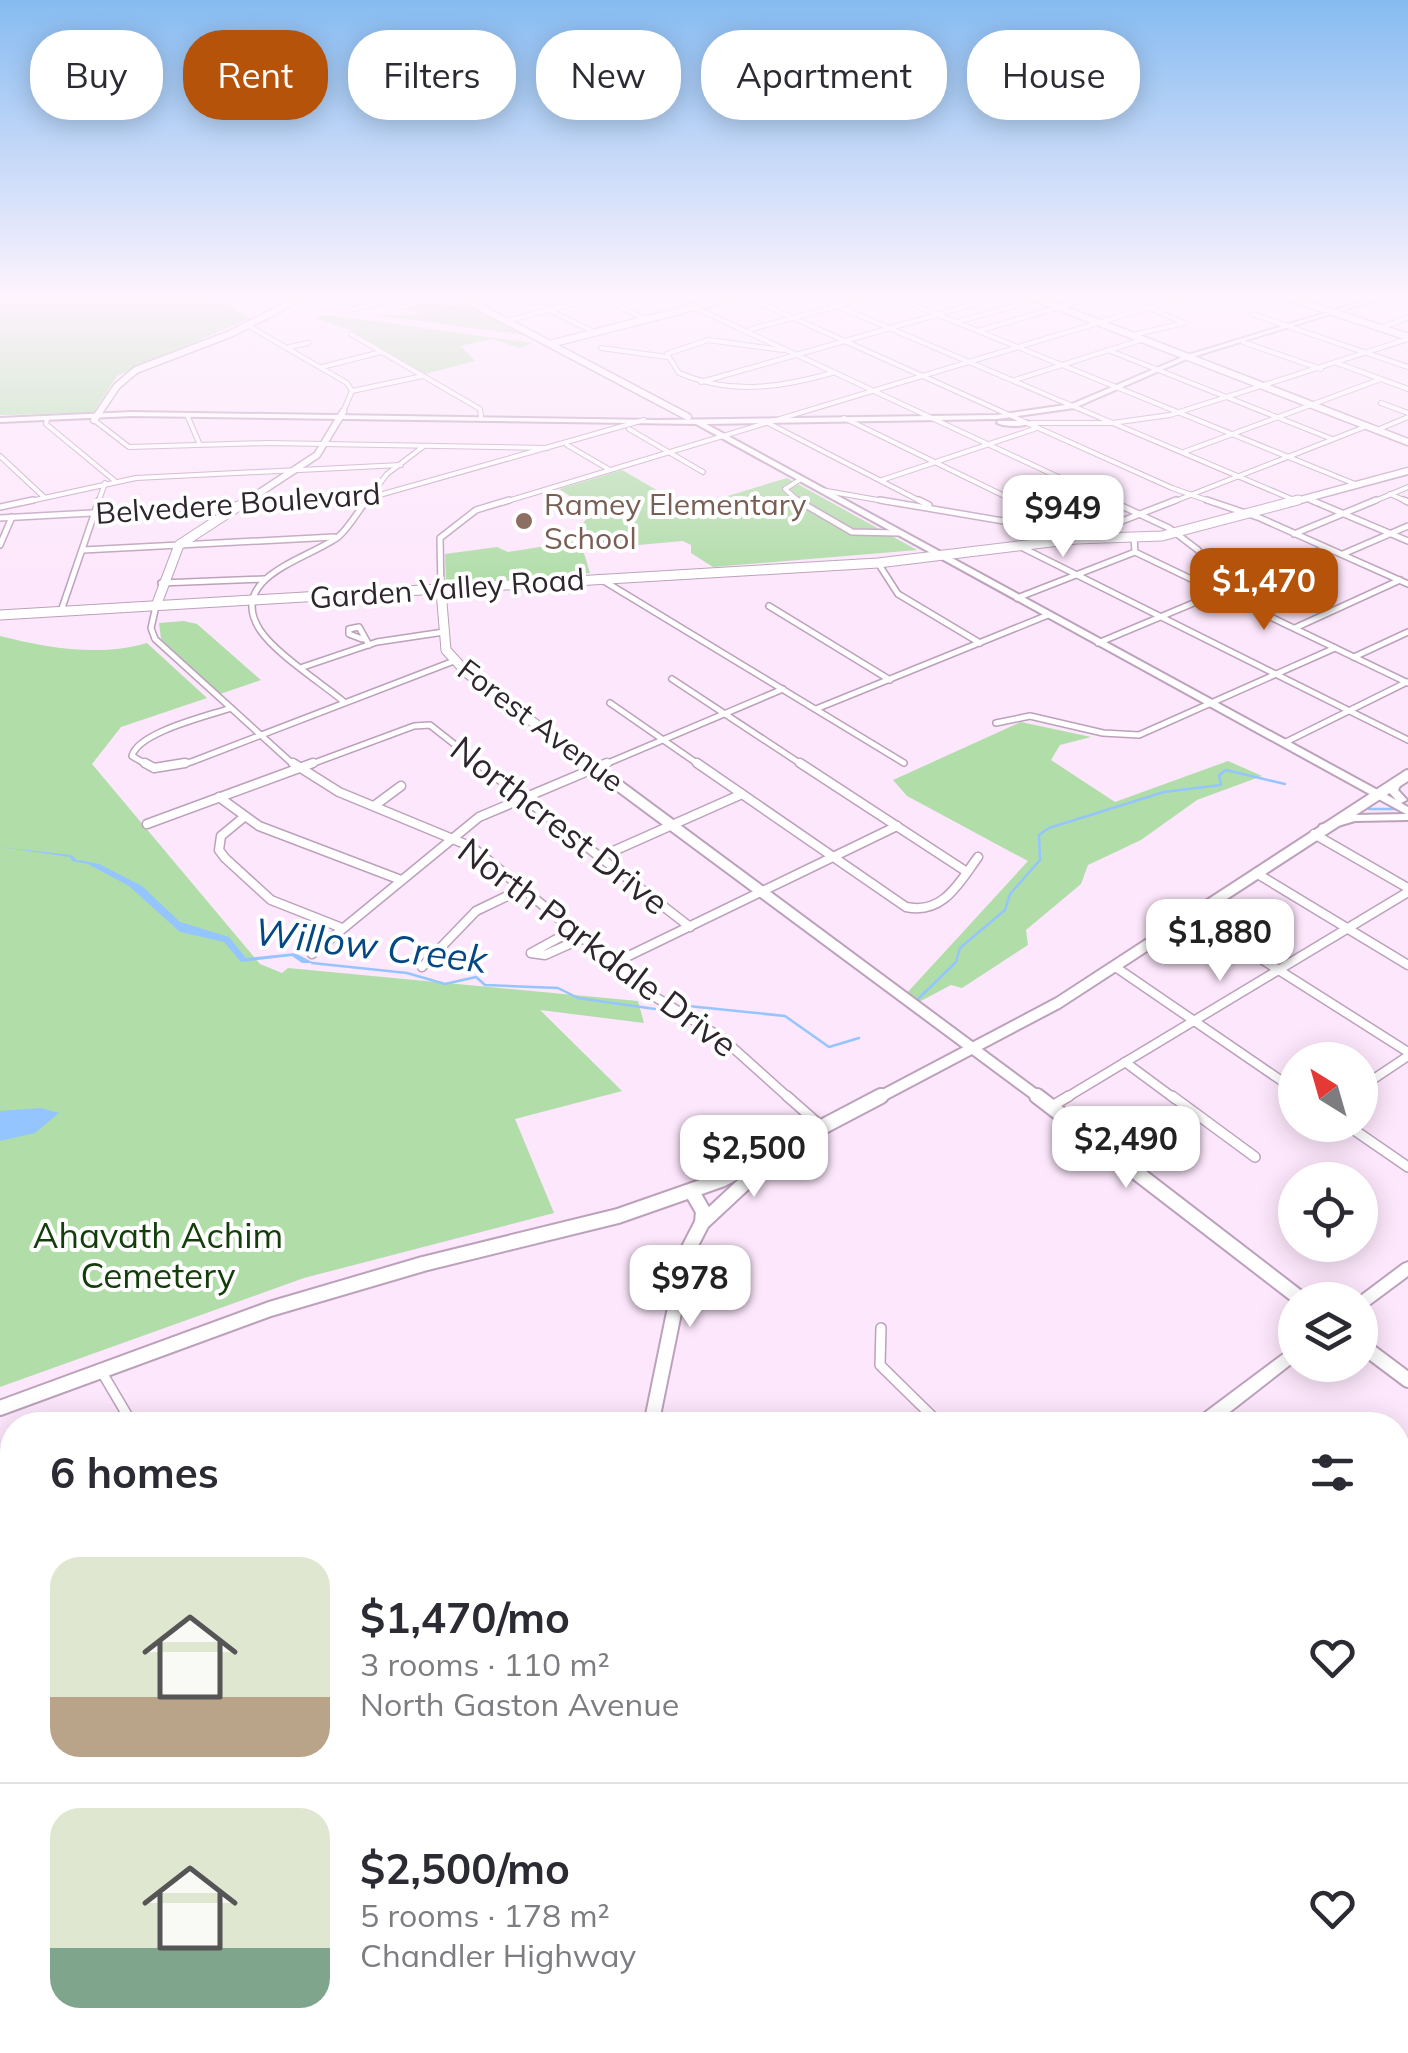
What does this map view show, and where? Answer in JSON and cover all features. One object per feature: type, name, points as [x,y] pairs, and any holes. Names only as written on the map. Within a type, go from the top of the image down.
[{"type":"main road","points":[[0,420],[187,415],[698,422],[783,418],[954,419],[1074,406],[1110,390]]},
{"type":"main road","points":[[1036,412],[1096,395]]},
{"type":"main road","points":[[688,417],[1406,807]]},
{"type":"main road","points":[[646,420],[688,417],[767,421]]},
{"type":"main road","points":[[954,419],[1027,424]]},
{"type":"main road","points":[[1403,778],[1393,791],[1406,807]]},
{"type":"main road","points":[[1319,831],[1354,818],[1406,807]]},
{"type":"main road","points":[[1378,1290],[1408,1268]]},
{"type":"main road","points":[[1217,1412],[1278,1366]]},
{"type":"street","points":[[115,390],[97,418],[125,447],[326,444],[552,449]]},
{"type":"street","points":[[179,544],[295,470],[326,444],[352,391],[358,390]]},
{"type":"street","points":[[447,390],[480,409],[481,418]]},
{"type":"street","points":[[637,390],[688,417]]},
{"type":"street","points":[[866,390],[1138,514],[1198,550]]},
{"type":"street","points":[[783,418],[878,390]]},
{"type":"street","points":[[951,390],[1188,495],[1249,514],[1404,582]]},
{"type":"street","points":[[1035,390],[1294,500]]},
{"type":"street","points":[[1125,390],[1354,484]]},
{"type":"street","points":[[1208,390],[1332,439]]},
{"type":"street","points":[[1027,424],[1112,423],[1179,412],[1247,390]]},
{"type":"street","points":[[1276,390],[1408,442]]},
{"type":"street","points":[[1183,452],[1355,390]]},
{"type":"street","points":[[1381,403],[1408,415]]},
{"type":"street","points":[[187,415],[200,445]]},
{"type":"street","points":[[1377,430],[1408,415]]},
{"type":"street","points":[[844,418],[1086,536],[1134,538],[1176,534],[1408,471]]},
{"type":"street","points":[[52,419],[47,425],[115,481]]},
{"type":"street","name":"Belvedere Boulevard","points":[[0,518],[369,498],[646,420]]},
{"type":"street","points":[[767,421],[932,508]]},
{"type":"street","name":"Forest Avenue","points":[[767,421],[486,506],[455,522],[438,545],[446,650],[454,661],[1052,1107],[1279,1282]]},
{"type":"street","name":"Garden Valley Road","points":[[0,614],[878,564],[1019,546],[1086,536],[1367,426]]},
{"type":"street","points":[[628,428],[703,472]]},
{"type":"street","points":[[882,480],[1037,428]]},
{"type":"street","points":[[567,445],[610,470]]},
{"type":"street","points":[[343,701],[262,633],[254,621],[252,601],[264,579],[288,561],[339,536],[369,498],[424,446]]},
{"type":"street","points":[[1,458],[44,497]]},
{"type":"street","points":[[0,508],[115,481],[401,465]]},
{"type":"street","points":[[801,479],[785,489],[825,519],[878,537],[898,532]]},
{"type":"street","points":[[62,612],[105,483]]},
{"type":"street","points":[[1294,534],[1408,487]]},
{"type":"street","points":[[821,490],[1051,529],[1064,525]]},
{"type":"street","points":[[1390,494],[1408,502]]},
{"type":"street","points":[[1304,497],[1408,541]]},
{"type":"street","points":[[0,546],[15,504]]},
{"type":"street","points":[[1342,555],[1408,526]]},
{"type":"street","points":[[83,550],[339,536]]},
{"type":"street","points":[[1134,538],[1136,552]]},
{"type":"street","name":"North Parkdale Drive","points":[[179,544],[161,584],[150,628],[155,639],[262,737],[298,768],[374,806],[454,837],[524,888],[652,995],[722,1038],[824,1128]]},
{"type":"street","points":[[1019,546],[1408,740]]},
{"type":"street","points":[[1098,642],[1325,548]]},
{"type":"street","points":[[1017,598],[1136,552],[1407,682]]},
{"type":"street","points":[[878,564],[898,594],[980,642]]},
{"type":"street","points":[[597,577],[904,763]]},
{"type":"street","points":[[161,584],[264,579]]},
{"type":"street","points":[[1295,628],[1404,582]]},
{"type":"street","points":[[769,606],[890,680]]},
{"type":"street","points":[[816,710],[1048,615]]},
{"type":"street","points":[[302,667],[369,644],[444,632]]},
{"type":"street","points":[[1354,657],[1405,636]]},
{"type":"street","points":[[362,639],[369,644]]},
{"type":"street","points":[[996,722],[1025,716],[1130,737],[1336,648]]},
{"type":"street","points":[[230,708],[148,737],[134,748],[132,756],[144,766],[174,767],[262,737],[343,701],[454,661]]},
{"type":"street","points":[[672,679],[966,872]]},
{"type":"street","points":[[1284,743],[1407,682]]},
{"type":"street","points":[[312,954],[479,817],[783,689]]},
{"type":"street","points":[[610,703],[916,911],[941,905],[978,856]]},
{"type":"street","name":"Northcrest Drive","points":[[147,824],[414,726],[430,725],[690,927]]},
{"type":"street","points":[[0,1408],[100,1369],[365,1280],[618,1216],[692,1192],[784,1150],[971,1050],[1114,966],[1403,778]]},
{"type":"street","points":[[374,806],[401,786]]},
{"type":"street","points":[[600,857],[742,794]]},
{"type":"street","points":[[219,797],[244,817],[401,880]]},
{"type":"street","points":[[244,817],[222,836],[219,850],[225,858],[271,900],[342,928]]},
{"type":"street","points":[[614,963],[897,826]]},
{"type":"street","points":[[1052,1107],[1408,890],[1319,831]]},
{"type":"street","points":[[1256,873],[1408,965]]},
{"type":"street","points":[[422,967],[472,914],[524,888]]},
{"type":"street","points":[[1192,915],[1408,1054],[1378,1075]]},
{"type":"street","points":[[573,930],[532,953],[545,955],[583,938]]},
{"type":"street","points":[[1114,966],[1278,1078]]},
{"type":"street","points":[[1125,1062],[1255,1157]]},
{"type":"street","points":[[1371,1142],[1408,1167]]},
{"type":"street","points":[[650,1412],[679,1276],[702,1224],[738,1185],[784,1150]]},
{"type":"street","points":[[692,1192],[703,1211],[702,1224]]},
{"type":"street","points":[[881,1328],[880,1364],[928,1412]]},
{"type":"street","points":[[1378,1358],[1408,1380]]},
{"type":"street","points":[[100,1369],[125,1412]]},
{"type":"green space","points":[[0,390],[108,390],[93,413],[0,415]]},
{"type":"green space","points":[[622,470],[688,508],[787,478],[917,550],[713,567],[691,553],[691,545],[683,541],[583,550],[590,573],[446,584],[445,554],[497,547],[508,552],[577,541],[579,528],[593,511],[559,489]]},
{"type":"green space","points":[[159,623],[197,624],[261,680],[220,694],[161,639]]},
{"type":"green space","name":"Ahavath Achim Cemetery","points":[[0,636],[74,649],[111,649],[147,643],[207,698],[121,727],[92,764],[260,964],[282,973],[288,968],[638,1001],[644,1023],[540,1010],[622,1091],[515,1119],[554,1213],[304,1278],[0,1387]]},
{"type":"green space","points":[[1021,722],[1091,737],[1060,745],[1051,760],[1115,802],[1228,761],[1262,776],[1197,800],[1141,840],[1088,865],[1081,884],[1026,930],[1028,945],[962,988],[951,985],[917,1003],[906,994],[1028,861],[907,796],[893,780]]},
{"type":"water","points":[[0,847],[71,855],[78,861],[99,864],[142,886],[180,922],[229,937],[246,958],[295,953],[314,963],[302,963],[292,956],[241,962],[224,942],[180,932],[129,886],[88,864],[72,861],[70,857]]},
{"type":"water","points":[[41,1108],[59,1113],[35,1133],[0,1141],[0,1111]]},
{"type":"waterway","name":"Willow Creek","points":[[916,1001],[956,962],[960,948],[1005,910],[1010,894],[1040,860],[1039,835],[1049,828],[1164,792],[1221,785],[1219,775],[1226,770],[1285,784]]},
{"type":"waterway","name":"Willow Creek","points":[[1369,809],[1398,809]]},
{"type":"waterway","name":"Willow Creek","points":[[312,963],[407,973],[445,984],[476,977],[485,985],[558,988],[578,998],[655,1009]]},
{"type":"waterway","name":"Willow Creek","points":[[688,1006],[785,1016],[829,1047],[859,1038]]},
{"type":"place","name":"Ramey Elementary School","points":[[524,521]]}]
